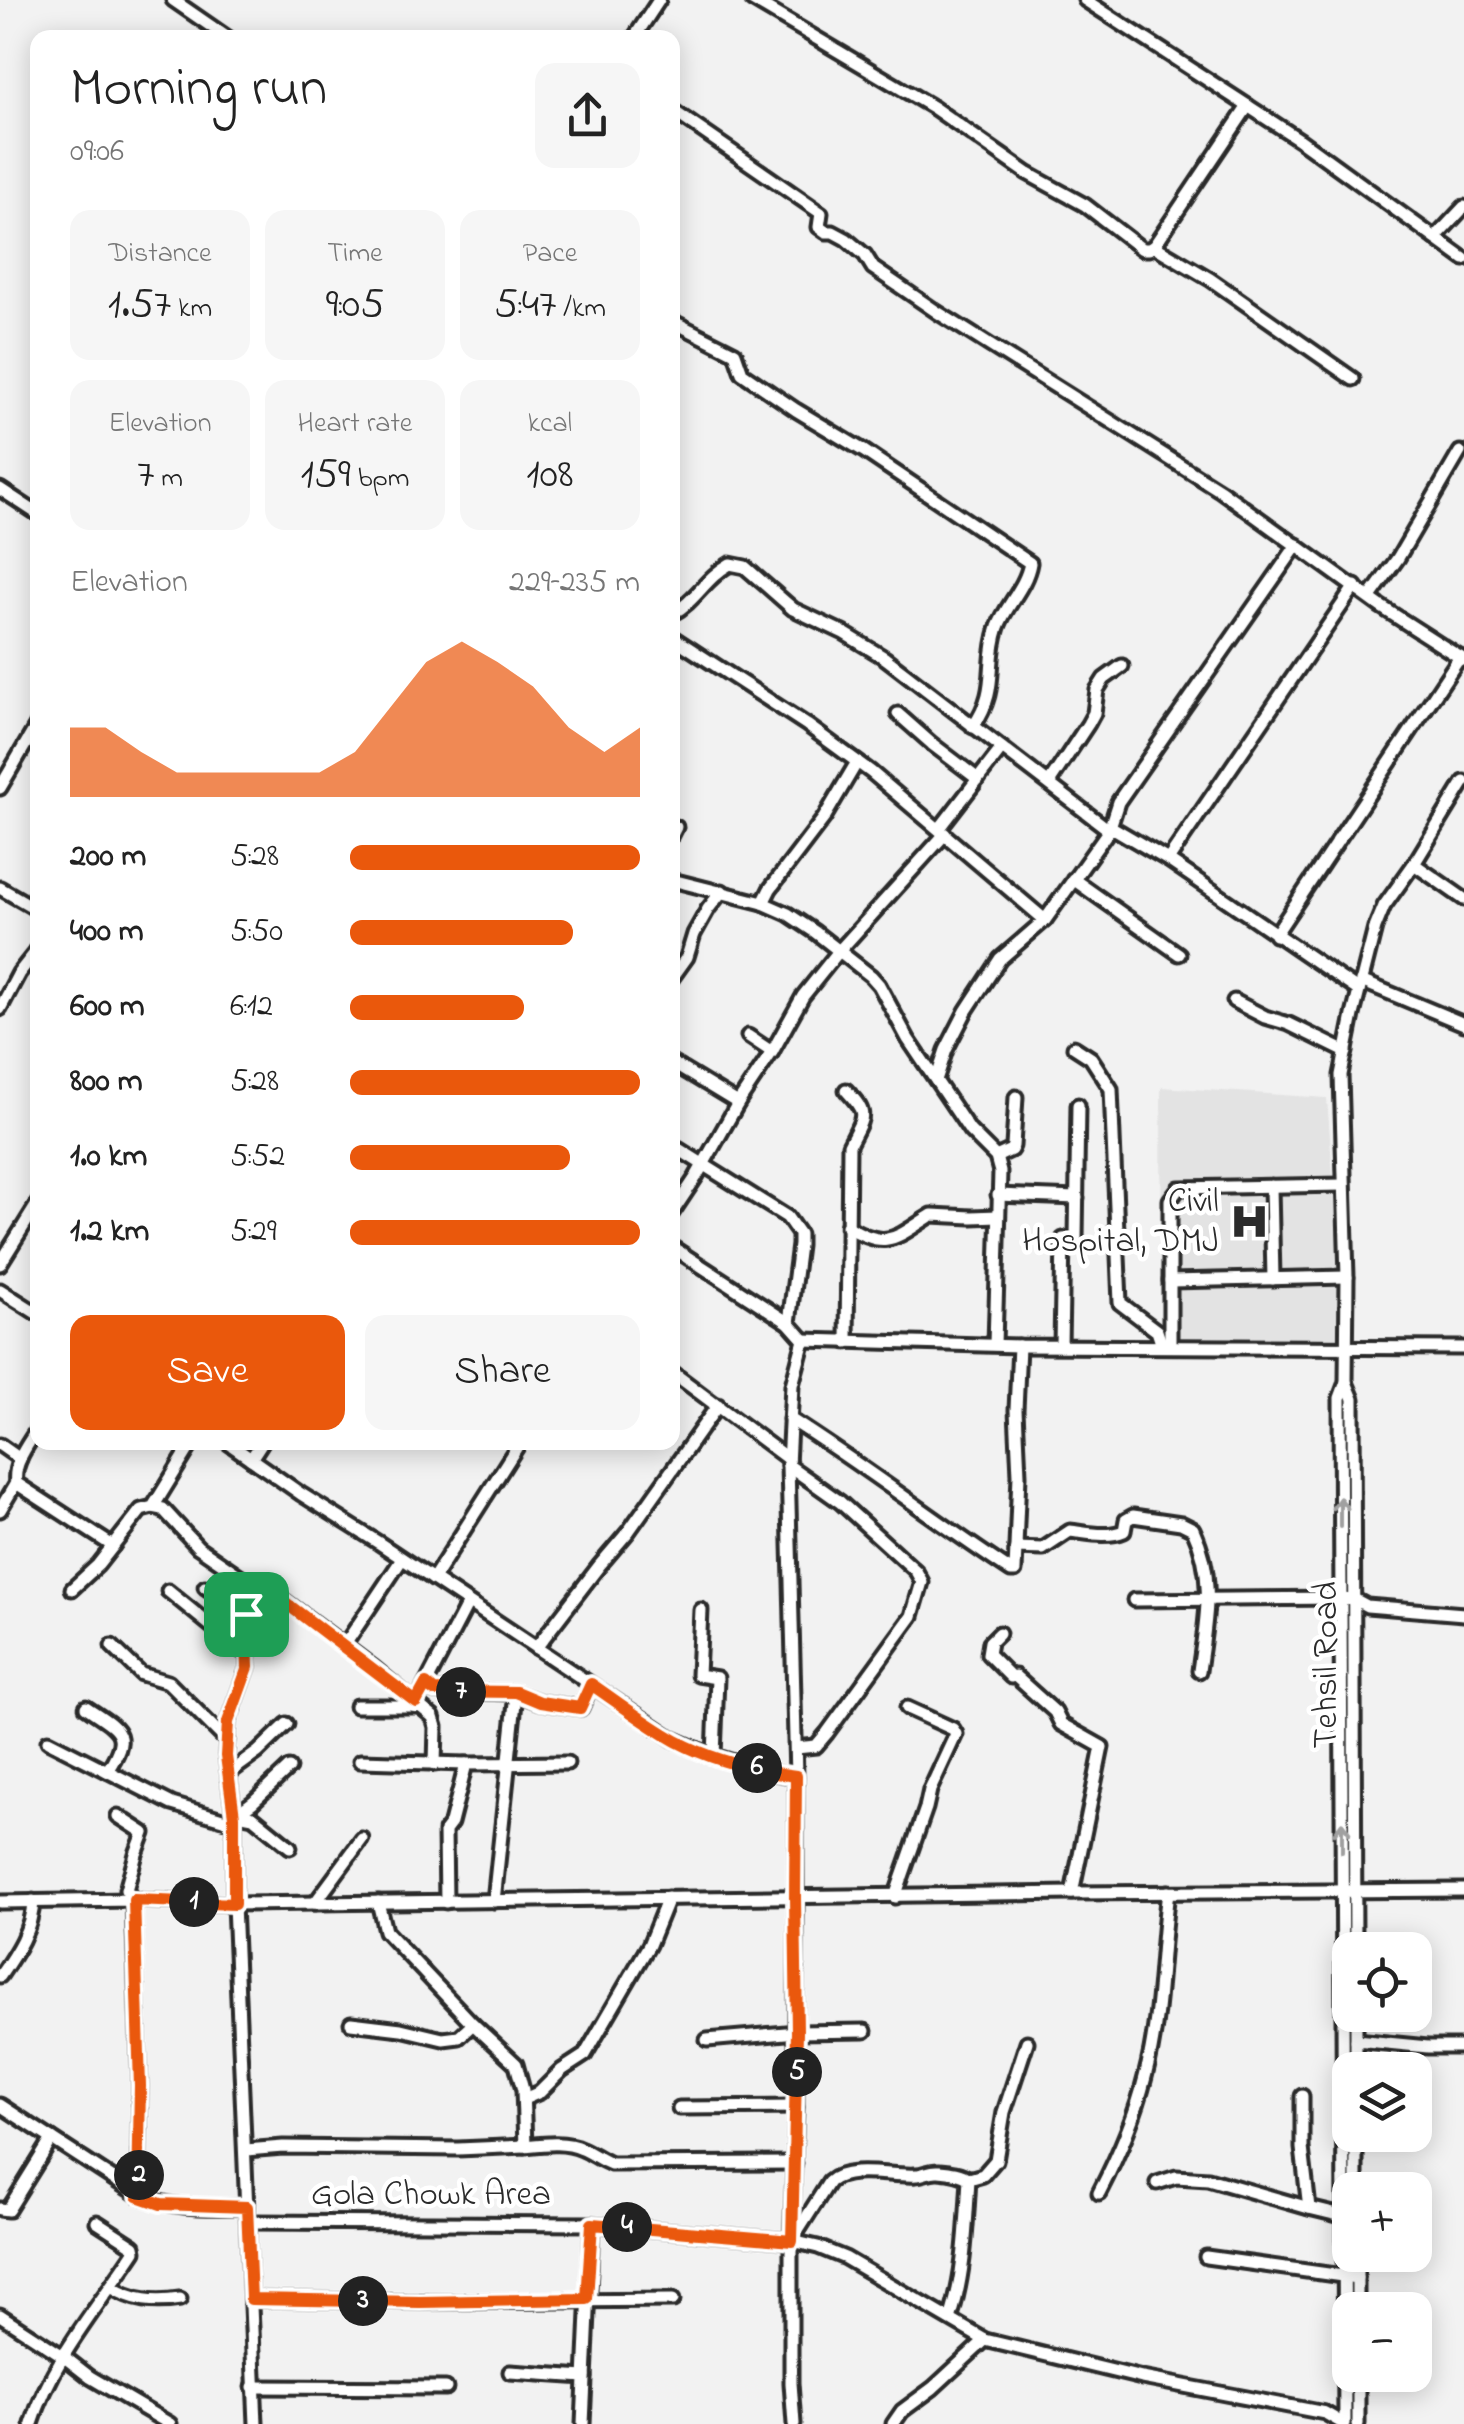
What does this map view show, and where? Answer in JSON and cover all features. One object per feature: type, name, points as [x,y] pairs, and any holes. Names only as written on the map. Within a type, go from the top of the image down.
[{"type":"street","points":[[174,0],[217,30]]},
{"type":"street","points":[[639,30],[658,0]]},
{"type":"street","points":[[752,0],[934,108],[1027,173],[1085,206],[1142,249],[1154,246],[1248,106]]},
{"type":"street","points":[[1085,0],[1248,106],[1464,259]]},
{"type":"street","points":[[680,116],[821,213],[819,227],[846,240],[865,255],[873,268],[1221,491],[1370,598],[1462,658],[1275,935]]},
{"type":"street","points":[[1436,238],[1464,206]]},
{"type":"street","points":[[1154,246],[1210,279],[1353,380]]},
{"type":"street","points":[[680,325],[735,353],[742,373],[1030,563],[999,624],[991,666],[992,687],[984,711],[973,727]]},
{"type":"street","points":[[1370,598],[1460,452]]},
{"type":"street","points":[[0,489],[30,509]]},
{"type":"street","points":[[936,1080],[966,1011],[1000,959],[1045,920],[1109,830],[1118,802],[1298,545]]},
{"type":"street","points":[[680,609],[714,573],[730,564],[745,567],[793,608],[885,658],[1109,830],[1116,829],[1168,860],[1275,935],[1360,986],[1464,1024]]},
{"type":"street","points":[[1168,860],[1354,586]]},
{"type":"street","points":[[680,642],[857,762],[1045,920]]},
{"type":"street","points":[[1049,783],[1094,713],[1097,690],[1104,679],[1122,666]]},
{"type":"street","points":[[898,714],[978,779]]},
{"type":"street","points":[[0,788],[30,737]]},
{"type":"street","points":[[680,1200],[803,996],[942,831],[1002,748]]},
{"type":"street","points":[[763,903],[824,818],[857,762]]},
{"type":"street","points":[[1346,2172],[1347,1598],[1340,1398],[1346,1382],[1347,1277],[1341,1075],[1360,986],[1384,906],[1464,782]]},
{"type":"street","points":[[1414,864],[1464,898]]},
{"type":"street","points":[[1073,879],[1179,954]]},
{"type":"street","points":[[680,882],[763,903],[788,914],[880,985],[908,1039],[970,1131],[996,1156],[1000,1172],[995,1344]]},
{"type":"street","points":[[0,888],[30,905]]},
{"type":"street","points":[[680,966],[708,909],[722,891]]},
{"type":"street","points":[[0,1012],[18,973],[30,959]]},
{"type":"street","points":[[0,1012],[30,970]]},
{"type":"street","points":[[1234,1000],[1346,1052]]},
{"type":"street","points":[[748,1036],[772,1052]]},
{"type":"street","points":[[1074,1047],[1091,1058],[1111,1089],[1120,1303],[1157,1330],[1166,1346]]},
{"type":"street","points":[[680,1068],[738,1103]]},
{"type":"street","points":[[846,1090],[862,1107],[849,1145],[847,1342]]},
{"type":"street","points":[[996,1156],[1014,1146],[1016,1097]]},
{"type":"street","points":[[1061,1346],[1063,1239],[1076,1238],[1078,1105]]},
{"type":"street","points":[[680,1150],[787,1217],[798,1234],[789,1323]]},
{"type":"street","points":[[1271,1186],[1273,1279]]},
{"type":"street","points":[[1166,1346],[1170,1200],[1178,1188],[1343,1186]]},
{"type":"street","points":[[998,1195],[1078,1198]]},
{"type":"street","points":[[847,1226],[881,1240],[907,1233],[932,1214],[998,1216]]},
{"type":"street","points":[[0,1264],[30,1217]]},
{"type":"street","points":[[680,1252],[789,1323],[804,1340],[1020,1346],[1464,1348]]},
{"type":"street","points":[[1170,1281],[1347,1277]]},
{"type":"street","points":[[0,1290],[30,1309]]},
{"type":"street","points":[[794,2424],[791,2383],[797,2032],[796,1748],[788,1462],[792,1384],[804,1340]]},
{"type":"street","points":[[790,1419],[1012,1571],[1016,1569],[1020,1346]]},
{"type":"street","points":[[680,1378],[840,1502],[916,1571],[922,1582],[912,1616],[827,1733],[816,1746],[796,1748]]},
{"type":"street","points":[[536,1648],[628,1532],[718,1405]]},
{"type":"street","points":[[30,1441],[20,1458],[14,1476],[16,1483],[113,1546]]},
{"type":"street","points":[[0,1446],[20,1458]]},
{"type":"street","points":[[154,1507],[188,1450]]},
{"type":"street","points":[[238,1450],[674,1739],[714,1756],[796,1776]]},
{"type":"street","points":[[251,1459],[257,1450]]},
{"type":"street","points":[[433,1579],[515,1450]]},
{"type":"street","points":[[0,1510],[16,1483]]},
{"type":"street","points":[[72,1588],[98,1566],[141,1510],[163,1510],[198,1547],[282,1600],[433,1716],[435,1764]]},
{"type":"street","points":[[1016,1548],[1043,1548],[1070,1531],[1121,1534],[1126,1520],[1133,1516],[1194,1528],[1207,1569],[1199,1670]]},
{"type":"street","points":[[344,1646],[402,1558]]},
{"type":"street","points":[[205,1587],[246,1614]]},
{"type":"street","points":[[256,1587],[246,1614],[248,1667],[233,1703],[227,1741],[234,1816],[234,1904],[256,2424]]},
{"type":"street","points":[[168,1591],[248,1656]]},
{"type":"street","points":[[1134,1600],[1347,1598],[1368,1606],[1464,1614]]},
{"type":"street","points":[[418,1704],[468,1602]]},
{"type":"street","points":[[701,1610],[698,1675],[717,1678],[714,1756]]},
{"type":"street","points":[[999,1633],[990,1642],[988,1654],[1054,1712],[1061,1724],[1102,1747],[1072,1892]]},
{"type":"street","points":[[112,1646],[140,1674],[168,1682],[227,1741]]},
{"type":"street","points":[[426,1684],[434,1691],[516,1692],[540,1702],[580,1708],[591,1684]]},
{"type":"street","points":[[494,1900],[516,1692]]},
{"type":"street","points":[[356,1706],[418,1704]]},
{"type":"street","points":[[86,1707],[107,1720],[121,1736],[122,1746],[106,1772]]},
{"type":"street","points":[[894,1896],[930,1790],[956,1734],[953,1729],[907,1708]]},
{"type":"street","points":[[228,1773],[258,1752],[287,1724]]},
{"type":"street","points":[[48,1741],[172,1804],[226,1820],[254,1802],[289,1768]]},
{"type":"street","points":[[360,1761],[567,1763]]},
{"type":"street","points":[[446,1902],[445,1831],[451,1823],[466,1764]]},
{"type":"street","points":[[118,1816],[144,1833],[126,1890],[134,1900],[140,2086],[138,2196]]},
{"type":"street","points":[[234,1816],[253,1817],[290,1848]]},
{"type":"street","points":[[316,1903],[362,1838]]},
{"type":"street","points":[[0,1902],[134,1900],[234,1904],[1464,1890]]},
{"type":"street","points":[[1099,2193],[1120,2152],[1145,2076],[1156,2016],[1168,1892]]},
{"type":"street","points":[[1348,1892],[1354,1932]]},
{"type":"street","points":[[524,2099],[540,2092],[562,2070],[585,2056],[649,1945],[668,1898]]},
{"type":"street","points":[[0,1976],[18,1950],[32,1915],[33,1901]]},
{"type":"street","points":[[378,1902],[385,1931],[516,2064],[522,2080],[526,2146]]},
{"type":"street","points":[[351,2023],[443,2039],[458,2037],[473,2024]]},
{"type":"street","points":[[707,2040],[865,2031]]},
{"type":"street","points":[[1356,2032],[1356,2052]]},
{"type":"street","points":[[1356,2040],[1464,2047]]},
{"type":"street","points":[[792,2244],[836,2176],[920,2176],[934,2170],[970,2179],[983,2175],[996,2160],[1004,2112],[1027,2042]]},
{"type":"street","points":[[1302,2096],[1308,2208]]},
{"type":"street","points":[[0,2105],[138,2196],[161,2204],[247,2207]]},
{"type":"street","points":[[678,2108],[796,2107]]},
{"type":"street","points":[[0,2208],[8,2210],[52,2139]]},
{"type":"street","points":[[246,2150],[458,2150],[547,2144],[583,2149],[611,2164],[794,2164]]},
{"type":"street","points":[[1157,2183],[1176,2177],[1208,2179],[1332,2214]]},
{"type":"street","points":[[950,2319],[956,2303],[970,2179]]},
{"type":"street","points":[[32,2424],[63,2356],[136,2248],[97,2222]]},
{"type":"street","name":"Gola Chowk Area","points":[[249,2222],[592,2224],[818,2247],[845,2258],[985,2340],[1142,2378],[1325,2413],[1344,2424]]},
{"type":"street","points":[[583,2424],[592,2224]]},
{"type":"street","points":[[1206,2257],[1350,2278]]},
{"type":"street","points":[[1344,2424],[1350,2272]]},
{"type":"street","points":[[1352,2272],[1353,2292]]},
{"type":"street","points":[[111,2288],[143,2300],[180,2299]]},
{"type":"street","points":[[251,2299],[673,2300]]},
{"type":"street","points":[[0,2315],[90,2378],[170,2424]]},
{"type":"street","points":[[893,2424],[985,2340]]},
{"type":"street","points":[[510,2372],[585,2377]]},
{"type":"street","points":[[253,2387],[446,2388]]},
{"type":"street","points":[[1358,2392],[1358,2424]]},
{"type":"shaded area","name":"Civil Hospital, DMJ","points":[[1161,1087],[1327,1098],[1346,1348],[1162,1346]]},
{"type":"place","name":"Civil Hospital, DMJ","points":[[1249,1222]]},
{"type":"route","points":[[256,1587],[282,1600],[416,1702],[426,1684],[434,1691],[516,1692],[540,1702],[580,1708],[591,1684],[700,1752],[796,1776],[797,2032],[792,2241],[592,2224],[587,2299],[251,2299],[247,2207],[161,2204],[138,2196],[140,2086],[134,1900],[234,1904],[234,1816],[226,1756],[228,1722],[248,1667],[246,1614],[256,1587]]}]
